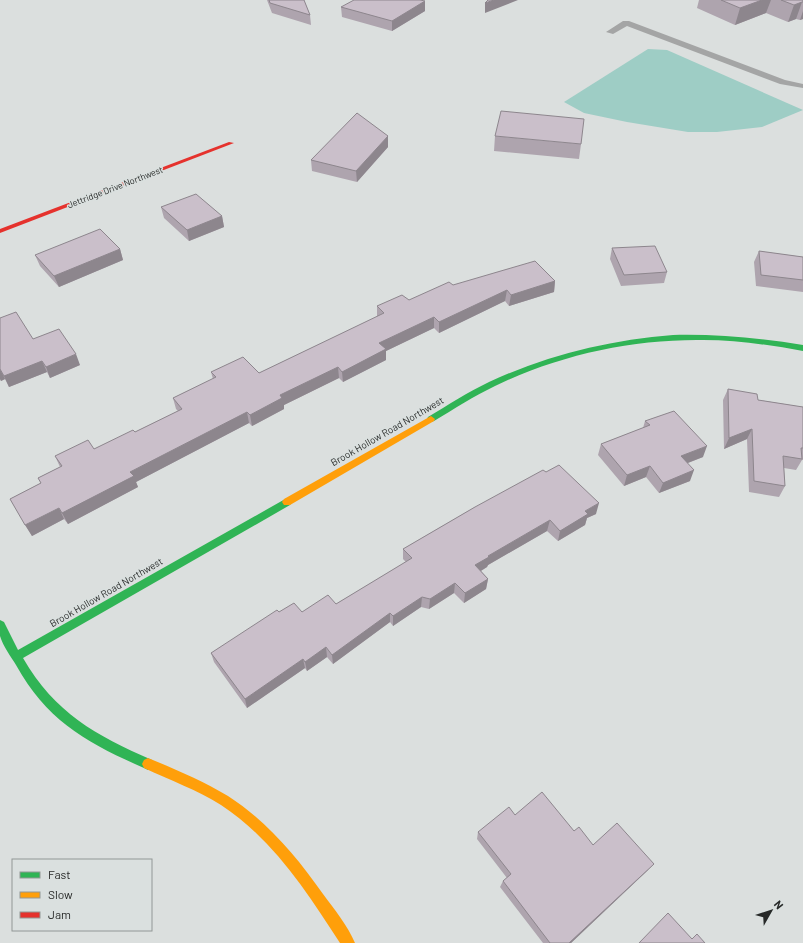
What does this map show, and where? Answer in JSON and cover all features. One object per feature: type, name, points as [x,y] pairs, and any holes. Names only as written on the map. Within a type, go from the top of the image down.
[{"type":"street","name":"Jettridge Drive Northwest","points":[[0,231],[231,143]]},
{"type":"street","name":"Brook Hollow Road Northwest","points":[[16,656],[492,384],[533,367],[576,353],[616,343],[656,338],[701,337],[748,340],[803,348]]},
{"type":"street","points":[[0,625],[16,656],[40,693],[70,723],[105,745],[186,780],[227,803],[273,841],[314,891],[348,943]]},
{"type":"lane","points":[[610,32],[626,23],[783,82],[803,86]]},
{"type":"green space","points":[[648,49],[667,50],[803,110],[762,127],[717,132],[688,132],[584,113],[564,102]]},
{"type":"building","points":[[269,0],[304,0],[310,15],[270,3]]},
{"type":"building","points":[[354,0],[425,1],[392,21],[341,7]]},
{"type":"building","points":[[721,0],[762,0],[740,8]]},
{"type":"building","points":[[781,0],[803,0],[803,2],[794,5]]},
{"type":"building","points":[[501,111],[584,119],[581,144],[495,136]]},
{"type":"building","points":[[357,113],[388,136],[356,171],[311,160]]},
{"type":"building","points":[[196,194],[222,216],[187,230],[161,207]]},
{"type":"building","points":[[100,229],[120,249],[54,276],[35,255]]},
{"type":"building","points":[[655,246],[667,272],[624,275],[612,248]]},
{"type":"building","points":[[759,251],[803,257],[803,280],[761,275]]},
{"type":"building","points":[[535,261],[555,281],[511,295],[507,290],[439,322],[434,317],[379,343],[386,349],[342,372],[338,367],[280,395],[282,398],[250,415],[247,412],[130,472],[134,476],[62,513],[59,508],[25,525],[10,499],[41,483],[38,478],[62,466],[55,456],[88,440],[94,449],[133,430],[135,432],[182,409],[173,398],[216,377],[211,372],[243,357],[259,373],[384,313],[377,306],[402,295],[409,300],[449,282],[453,285]]},
{"type":"building","points":[[16,312],[33,339],[59,329],[76,354],[46,367],[42,361],[4,376],[0,369],[0,318]]},
{"type":"building","points":[[728,389],[757,394],[758,400],[803,407],[803,448],[801,448],[802,459],[783,456],[785,486],[754,481],[752,429],[729,438]]},
{"type":"building","points":[[674,411],[707,446],[681,456],[694,470],[663,483],[650,466],[627,475],[601,444],[650,425],[645,421]]},
{"type":"building","points":[[559,465],[599,503],[585,511],[588,514],[560,531],[550,520],[488,556],[489,557],[475,565],[488,579],[465,593],[455,583],[430,599],[422,597],[393,616],[390,613],[332,655],[326,647],[305,662],[303,659],[245,699],[211,653],[277,610],[279,612],[294,603],[302,612],[328,595],[336,604],[412,558],[403,549],[543,470],[546,472]]},
{"type":"building","points":[[542,792],[574,831],[579,827],[593,845],[617,823],[654,864],[569,943],[550,943],[503,881],[511,874],[478,832],[509,807],[515,815]]},
{"type":"building","points":[[668,913],[692,939],[697,934],[705,943],[639,943]]},
{"type":"traffic: fast","points":[[431,419],[476,392],[512,375],[546,363],[611,345],[642,340],[705,337],[769,342],[803,348]]},
{"type":"traffic: fast","points":[[17,656],[287,502]]},
{"type":"traffic: fast","points":[[0,625],[18,660],[40,693],[51,705],[63,716],[90,735],[118,751],[148,764]]},
{"type":"traffic: slow","points":[[287,502],[431,419]]},
{"type":"traffic: slow","points":[[148,764],[197,786],[225,801],[262,830],[294,865],[348,943]]},
{"type":"traffic: jam","points":[[0,231],[231,143]]}]
